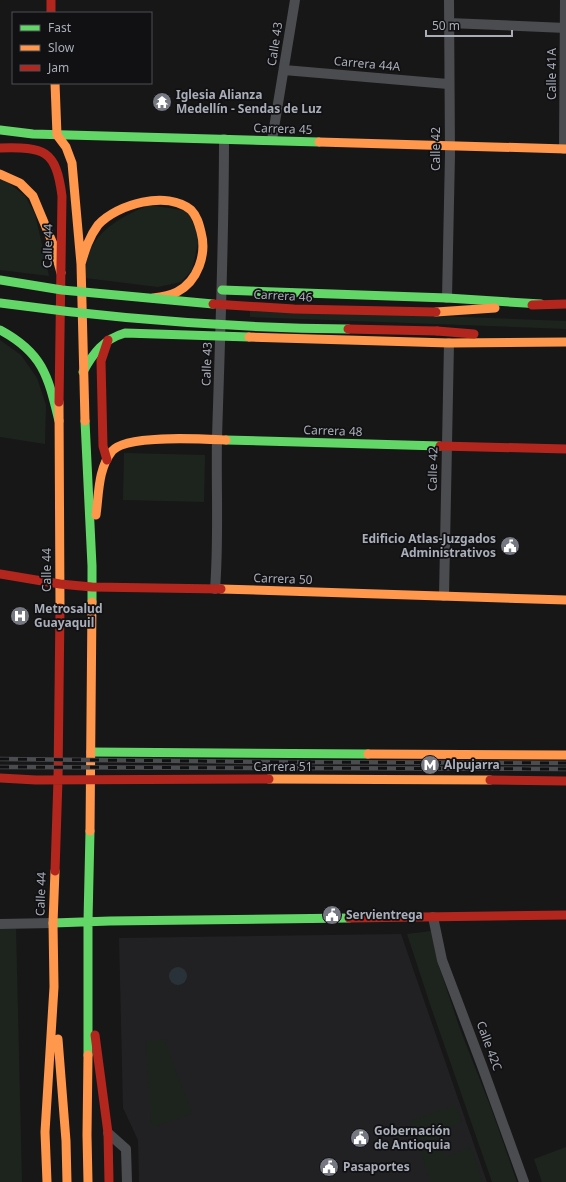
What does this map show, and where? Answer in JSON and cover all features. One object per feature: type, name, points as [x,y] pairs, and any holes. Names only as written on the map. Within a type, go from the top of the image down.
[{"type":"main road","points":[[51,0],[52,12]]},
{"type":"main road","points":[[55,84],[57,135],[66,147],[72,163],[81,264],[83,372],[92,566],[91,779],[88,921],[88,1182]]},
{"type":"main road","name":"Carrera 45","points":[[0,130],[9,132],[57,135],[565,149]]},
{"type":"main road","name":"Calle 44","points":[[0,148],[32,148],[44,152],[55,162],[61,184],[62,233],[59,421],[60,584],[58,779],[53,923],[54,987],[66,1141],[67,1182]]},
{"type":"main road","points":[[0,174],[13,178],[33,196],[53,244],[61,273]]},
{"type":"main road","points":[[81,264],[87,242],[95,229],[105,218],[117,210],[130,204],[160,200],[176,202],[190,210],[197,219],[202,232],[204,246],[202,259],[197,272],[189,282],[178,291],[166,296],[153,298]]},
{"type":"main road","name":"Carrera 46","points":[[0,280],[62,290],[107,295],[223,305],[294,309],[448,312],[541,304],[566,304]]},
{"type":"main road","points":[[222,290],[447,298],[541,304]]},
{"type":"main road","points":[[0,303],[101,316],[168,322],[302,329],[437,331],[543,342]]},
{"type":"main road","points":[[0,330],[17,339],[29,348],[39,360],[46,372],[50,384],[59,421]]},
{"type":"main road","points":[[83,372],[92,354],[100,345],[108,339],[125,333],[449,343],[566,342]]},
{"type":"main road","points":[[92,566],[101,473],[107,460],[103,446],[101,361],[108,339]]},
{"type":"main road","name":"Carrera 48","points":[[107,460],[113,450],[126,442],[160,439],[566,450]]},
{"type":"main road","name":"Carrera 50","points":[[0,574],[60,584],[92,587],[215,589],[566,600]]},
{"type":"main road","name":"Carrera 51","points":[[91,752],[566,755]]},
{"type":"main road","name":"Carrera 51","points":[[0,778],[566,781]]},
{"type":"main road","points":[[53,923],[88,921],[566,915]]},
{"type":"main road","points":[[89,984],[108,1133],[109,1182]]},
{"type":"main road","name":"Calle 44","points":[[47,1182],[45,1132],[54,987]]},
{"type":"street","name":"Calle 43","points":[[272,140],[295,0]]},
{"type":"street","name":"Calle 42","points":[[447,298],[450,145],[448,84],[449,0]]},
{"type":"street","name":"Calle 41A","points":[[565,0],[565,149]]},
{"type":"street","points":[[449,23],[565,28]]},
{"type":"street","name":"Carrera 44A","points":[[284,70],[448,84]]},
{"type":"street","name":"Calle 43","points":[[215,589],[217,561],[217,440],[221,336],[224,139]]},
{"type":"street","name":"Calle 42","points":[[444,596],[449,343]]},
{"type":"street","name":"Calle 42C","points":[[433,917],[442,960],[524,1182]]},
{"type":"street","points":[[0,924],[53,923]]},
{"type":"street","points":[[108,1133],[126,1149],[127,1182]]},
{"type":"shaded area","points":[[0,176],[25,196],[35,214],[49,276],[0,270]]},
{"type":"shaded area","points":[[149,205],[188,211],[199,238],[192,270],[181,282],[158,287],[85,278],[89,253],[99,236],[122,218]]},
{"type":"shaded area","points":[[250,309],[566,321],[566,329],[250,317]]},
{"type":"shaded area","points":[[0,340],[21,355],[37,378],[46,405],[45,444],[0,437]]},
{"type":"shaded area","points":[[124,453],[205,455],[204,502],[123,500]]},
{"type":"shaded area","points":[[0,929],[16,929],[22,1182],[0,1182]]},
{"type":"shaded area","points":[[431,931],[440,969],[460,1029],[491,1108],[517,1182],[492,1182],[430,1004],[407,934]]},
{"type":"shaded area","points":[[401,934],[487,1182],[139,1182],[138,1140],[123,1108],[119,938]]},
{"type":"shaded area","points":[[174,967],[182,967],[187,972],[185,983],[182,985],[174,985],[169,980],[169,972]]},
{"type":"shaded area","points":[[164,1039],[192,1113],[151,1128],[146,1041]]},
{"type":"shaded area","points":[[455,1105],[462,1122],[438,1133],[446,1157],[471,1147],[483,1182],[430,1182],[411,1121]]},
{"type":"shaded area","points":[[566,1147],[566,1182],[542,1182],[534,1159]]},
{"type":"railway","points":[[0,759],[566,763]]},
{"type":"railway","points":[[0,767],[566,769]]},
{"type":"traffic: fast","points":[[0,130],[33,134],[319,142]]},
{"type":"traffic: fast","points":[[0,280],[62,290],[213,304]]},
{"type":"traffic: fast","points":[[222,290],[447,298],[541,304]]},
{"type":"traffic: fast","points":[[0,303],[87,314],[174,322],[261,327],[348,329]]},
{"type":"traffic: fast","points":[[0,330],[26,348],[42,367],[47,378],[59,421]]},
{"type":"traffic: fast","points":[[83,372],[95,353],[105,343],[125,333],[249,337]]},
{"type":"traffic: fast","points":[[85,421],[92,566],[92,602]]},
{"type":"traffic: fast","points":[[226,440],[440,446]]},
{"type":"traffic: fast","points":[[91,752],[368,754]]},
{"type":"traffic: fast","points":[[88,1055],[90,831]]},
{"type":"traffic: fast","points":[[53,923],[349,918]]},
{"type":"traffic: slow","points":[[55,84],[57,135],[66,147],[72,163],[81,264],[85,421]]},
{"type":"traffic: slow","points":[[319,142],[566,149]]},
{"type":"traffic: slow","points":[[0,174],[20,183],[33,196],[53,244],[61,273]]},
{"type":"traffic: slow","points":[[81,264],[92,234],[98,225],[117,211],[143,202],[156,200],[181,204],[191,210],[196,217],[203,240],[202,258],[195,274],[184,287],[177,292],[162,297],[153,298]]},
{"type":"traffic: slow","points":[[436,312],[495,308]]},
{"type":"traffic: slow","points":[[249,337],[449,343],[566,342]]},
{"type":"traffic: slow","points":[[59,402],[60,608]]},
{"type":"traffic: slow","points":[[96,515],[100,482],[104,466],[112,451],[120,446],[148,440],[226,440]]},
{"type":"traffic: slow","points":[[221,589],[566,600]]},
{"type":"traffic: slow","points":[[90,831],[92,602]]},
{"type":"traffic: slow","points":[[368,754],[566,755]]},
{"type":"traffic: slow","points":[[269,779],[490,780]]},
{"type":"traffic: slow","points":[[47,1182],[45,1132],[54,987],[53,923],[55,871]]},
{"type":"traffic: slow","points":[[58,1039],[66,1141],[67,1182]]},
{"type":"traffic: slow","points":[[88,1055],[88,1182]]},
{"type":"traffic: jam","points":[[51,0],[51,12]]},
{"type":"traffic: jam","points":[[0,148],[27,148],[37,150],[45,154],[51,160],[56,169],[59,180],[62,196],[59,402]]},
{"type":"traffic: jam","points":[[213,304],[294,309],[436,312]]},
{"type":"traffic: jam","points":[[532,305],[566,304]]},
{"type":"traffic: jam","points":[[348,329],[437,331]]},
{"type":"traffic: jam","points":[[437,331],[474,334]]},
{"type":"traffic: jam","points":[[107,460],[103,446],[101,361],[108,340]]},
{"type":"traffic: jam","points":[[440,446],[566,449]]},
{"type":"traffic: jam","points":[[0,574],[60,584],[92,587],[221,589]]},
{"type":"traffic: jam","points":[[55,871],[58,779],[60,608]]},
{"type":"traffic: jam","points":[[0,778],[36,780],[269,779]]},
{"type":"traffic: jam","points":[[490,780],[566,781]]},
{"type":"traffic: jam","points":[[349,918],[566,915]]},
{"type":"traffic: jam","points":[[95,1035],[108,1133],[109,1182]]},
{"type":"place","name":"Iglesia Alianza Medellín - Sendas de Luz","points":[[162,102]]},
{"type":"place","name":"Edificio Atlas-Juzgados Administrativos","points":[[510,546]]},
{"type":"place","name":"Metrosalud Guayaquil","points":[[20,616]]},
{"type":"place","name":"Alpujarra","points":[[430,765]]},
{"type":"place","name":"Servientrega","points":[[332,915]]},
{"type":"place","name":"Gobernación de Antioquia","points":[[360,1138]]},
{"type":"place","name":"Pasaportes","points":[[329,1167]]}]
